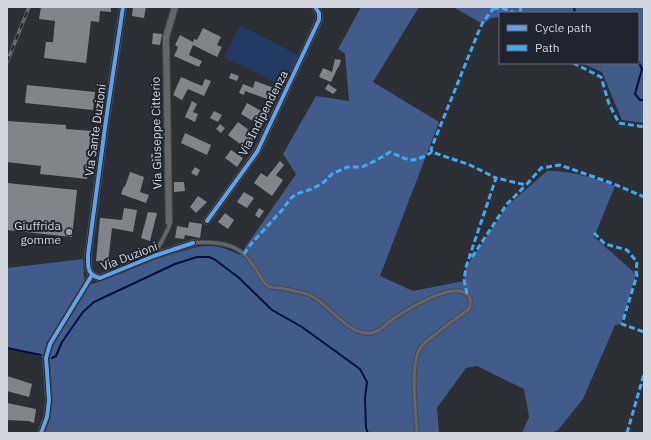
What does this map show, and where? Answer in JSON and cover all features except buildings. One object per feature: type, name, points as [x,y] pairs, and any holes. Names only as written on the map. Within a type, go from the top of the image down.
[{"type":"street","name":"Via Sante Duzioni","points":[[88,255],[123,7]]},
{"type":"street","name":"Via Giuseppe Citterio","points":[[169,222],[166,37],[175,7]]},
{"type":"street","name":"Via Indipendenza","points":[[207,221],[257,152],[319,20],[320,13],[315,7]]},
{"type":"street","name":"Via Duzioni","points":[[88,255],[88,270],[92,275],[100,278],[154,256],[193,243]]},
{"type":"street","points":[[41,433],[47,417],[49,400],[46,358],[50,344],[92,275]]},
{"type":"lane","name":"Via Giuseppe Citterio","points":[[154,256],[169,222]]},
{"type":"lane","points":[[193,243],[205,241],[231,246],[240,250],[268,286],[310,295],[337,317],[361,332],[371,333],[380,330],[398,316],[437,294],[462,291],[467,294],[470,301],[469,309],[446,325],[421,347],[417,354],[414,378],[417,433]]},
{"type":"shaded area","points":[[361,7],[419,7],[373,82],[439,122],[380,276],[413,291],[464,281],[466,267],[508,205],[547,171],[582,175],[615,186],[594,237],[636,274],[621,324],[615,325],[583,399],[558,430],[551,433],[522,433],[529,417],[524,389],[477,366],[466,368],[437,408],[439,433],[41,433],[47,417],[46,358],[7,347],[7,268],[83,259],[86,286],[174,253],[198,247],[219,247],[240,255],[296,174],[283,154],[316,96],[349,101],[345,54],[338,49]]},
{"type":"shaded area","points":[[453,7],[644,7],[644,123],[622,120],[602,72],[583,64],[639,64],[639,12],[499,12],[499,17],[491,18],[483,24]]},
{"type":"shaded area","points":[[240,25],[298,55],[283,86],[224,57]]},
{"type":"waterway","points":[[574,7],[575,12]]},
{"type":"waterway","points":[[639,63],[642,69],[635,94],[640,100],[644,100]]},
{"type":"waterway","points":[[52,358],[56,356],[62,342],[83,312],[94,302],[175,264],[197,257],[209,257],[238,277],[272,310],[302,327],[360,369],[367,382],[365,398],[366,428],[368,433]]},
{"type":"waterway","points":[[7,348],[41,355]]},
{"type":"railway","points":[[7,62],[29,7]]},
{"type":"marked path","points":[[492,7],[493,9],[483,22],[478,33],[431,149],[432,152],[470,165],[496,178]]},
{"type":"marked path","points":[[520,12],[521,7]]},
{"type":"marked path","points":[[493,9],[502,8],[512,12]]},
{"type":"marked path","points":[[575,64],[601,77],[609,104],[619,123],[644,127]]},
{"type":"marked path","points":[[244,254],[290,199],[296,194],[312,189],[324,182],[332,174],[347,167],[362,167],[390,152],[411,160],[415,160],[432,152]]},
{"type":"marked path","points":[[467,294],[464,280],[466,267],[496,178],[526,185],[541,168],[560,165],[614,184],[644,197]]},
{"type":"marked path","points":[[472,257],[507,204],[526,185]]},
{"type":"marked path","points":[[594,233],[605,244],[627,250],[637,262],[637,275],[622,324],[644,332]]},
{"type":"marked path","points":[[627,433],[644,374]]},
{"type":"cycle path","points":[[123,7],[88,255],[89,270],[90,273],[100,278],[154,256],[193,243]]},
{"type":"cycle path","points":[[207,221],[257,152],[319,20],[319,13],[315,7]]},
{"type":"cycle path","points":[[41,433],[47,417],[49,400],[46,358],[50,344],[92,275]]},
{"type":"place","name":"Giuffrida gomme","points":[[69,232]]}]
